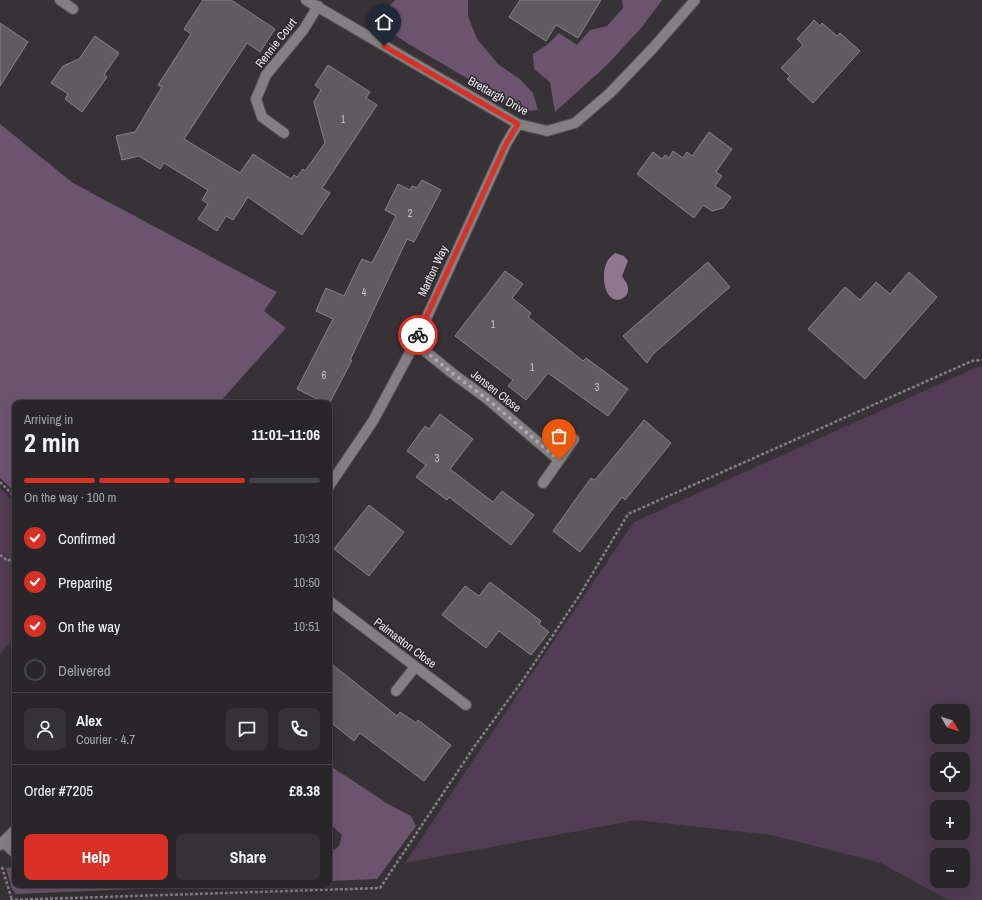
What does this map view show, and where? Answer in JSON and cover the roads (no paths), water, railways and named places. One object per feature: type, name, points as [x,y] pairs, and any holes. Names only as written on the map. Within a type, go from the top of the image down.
[{"type":"street","points":[[60,0],[72,9]]},
{"type":"street","name":"Brettargh Drive","points":[[306,0],[518,124],[547,131],[575,123],[610,93],[653,48],[695,0]]},
{"type":"street","name":"Rennie Court","points":[[284,133],[262,117],[256,99],[266,75],[304,29],[318,6]]},
{"type":"street","name":"Marlton Way","points":[[332,482],[373,421],[415,343],[506,144],[518,124]]},
{"type":"street","name":"Jensen Close","points":[[415,343],[486,398],[559,460]]},
{"type":"street","points":[[543,483],[574,439]]},
{"type":"street","name":"Palmaston Close","points":[[332,603],[466,705]]},
{"type":"street","points":[[396,692],[415,666]]},
{"type":"street","points":[[12,833],[1,844],[12,851]]}]
